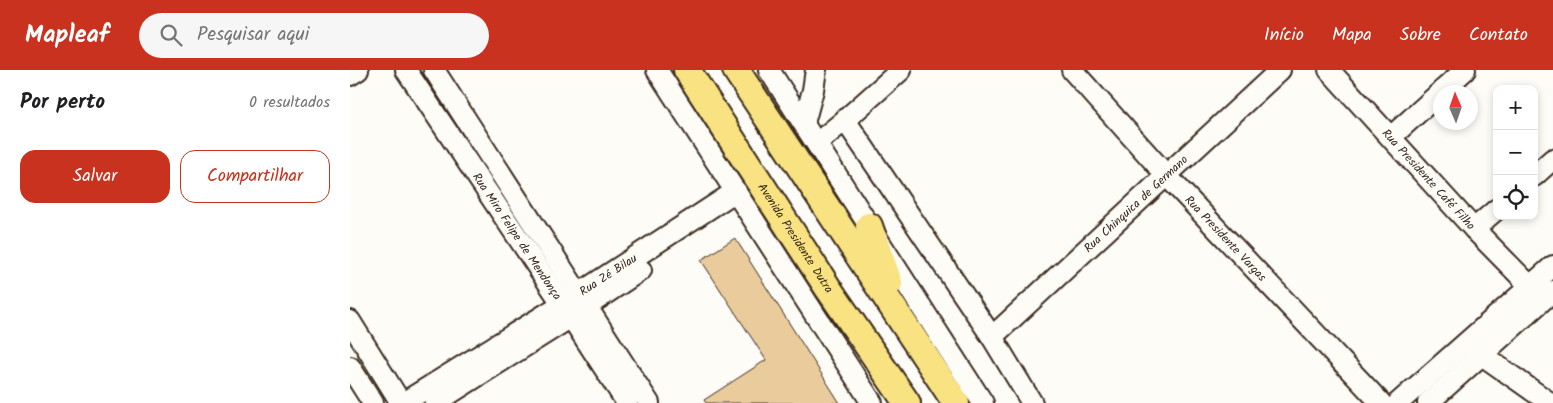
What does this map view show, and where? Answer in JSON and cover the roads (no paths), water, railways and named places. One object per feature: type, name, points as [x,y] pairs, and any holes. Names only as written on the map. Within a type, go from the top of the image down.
[{"type":"main road","name":"Avenida Presidente Dutra","points":[[687,70],[828,288],[908,403]]},
{"type":"main road","points":[[736,70],[956,403]]},
{"type":"main road","points":[[869,226],[901,319]]},
{"type":"street","points":[[350,75],[358,70]]},
{"type":"street","name":"Rua Miro Felipe de Mendonça","points":[[406,70],[575,305],[650,403]]},
{"type":"street","name":"Rua Miro Felipe de Mendonça","points":[[434,70],[575,305],[627,403]]},
{"type":"street","name":"Avenida Presidente Dutra","points":[[657,70],[872,403]]},
{"type":"street","points":[[769,70],[983,403]]},
{"type":"street","points":[[804,123],[816,70]]},
{"type":"street","points":[[817,143],[901,70]]},
{"type":"street","name":"Rua Presidente Vargas","points":[[1072,70],[1166,175],[1381,403]]},
{"type":"street","name":"Rua Chinquica de Germano","points":[[992,337],[1280,70]]},
{"type":"street","name":"Rua Presidente Café Filho","points":[[1329,70],[1474,230],[1530,286]]},
{"type":"street","points":[[1391,137],[1465,70]]},
{"type":"street","points":[[845,120],[992,337],[1032,403]]},
{"type":"street","points":[[1535,175],[1553,159]]},
{"type":"street","name":"Rua Zé Bilau","points":[[435,403],[575,305],[739,196]]},
{"type":"street","points":[[1474,230],[1493,213]]},
{"type":"street","points":[[1398,403],[1553,266]]},
{"type":"street","points":[[1428,403],[1553,291]]},
{"type":"street","name":"Rua Zé Bilau","points":[[402,403],[575,305]]},
{"type":"street","points":[[350,321],[402,403]]},
{"type":"street","points":[[1465,342],[1481,356],[1550,403]]},
{"type":"street","points":[[350,367],[372,403]]}]
